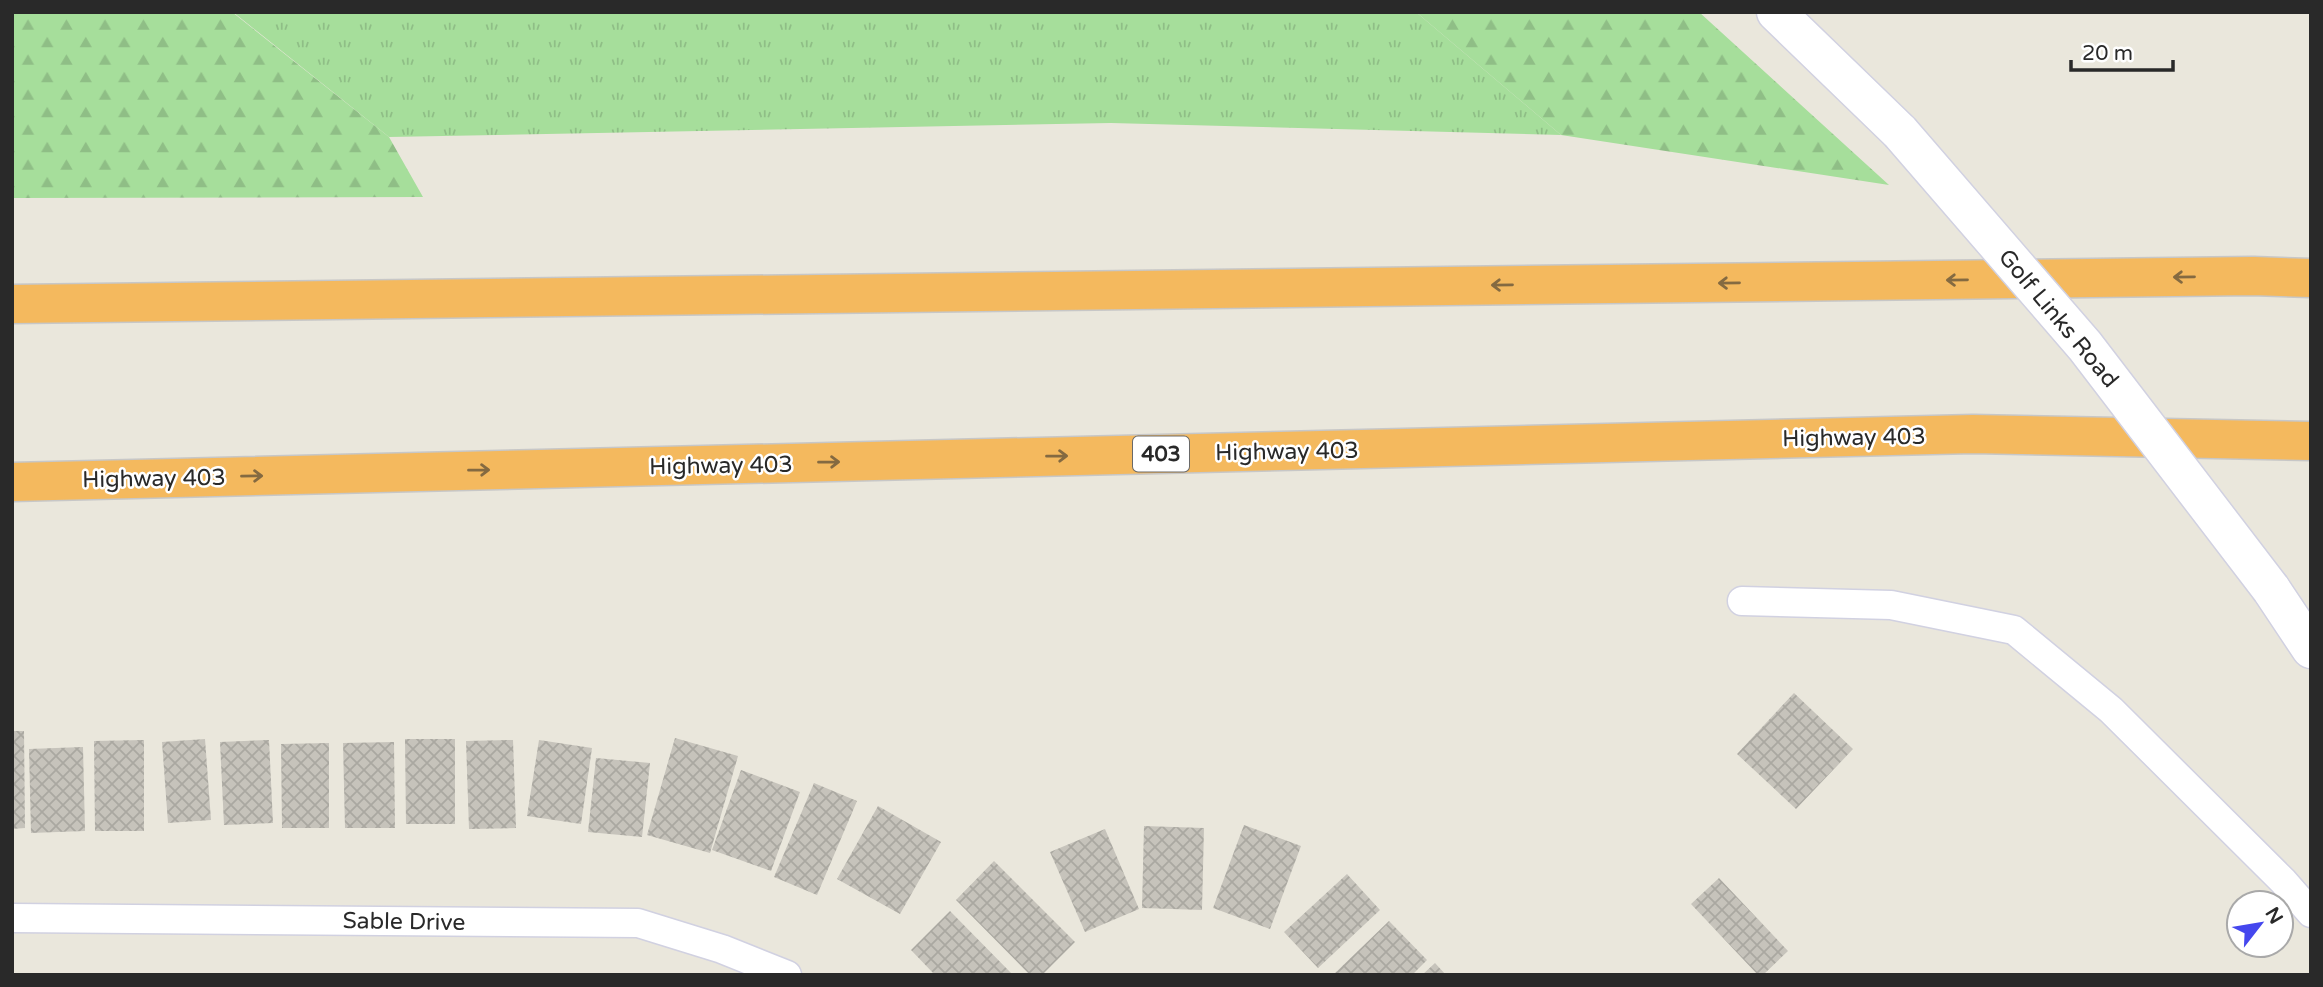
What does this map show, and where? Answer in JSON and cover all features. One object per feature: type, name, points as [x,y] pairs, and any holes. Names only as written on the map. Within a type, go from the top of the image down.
[{"type":"highway","points":[[12,304],[2253,276],[2311,278]]},
{"type":"highway","name":"Highway 403","points":[[12,482],[1973,434],[2311,441]]},
{"type":"main road","name":"Golf Links Road","points":[[1776,12],[1900,132],[2085,346],[2271,589],[2311,649]]},
{"type":"street","points":[[1742,601],[1891,605],[2014,629],[2111,710],[2283,881],[2311,913]]},
{"type":"street","name":"Sable Drive","points":[[12,918],[638,923],[722,948],[787,975]]},
{"type":"green space","points":[[12,12],[232,12],[389,137],[423,197],[12,198]]},
{"type":"green space","points":[[233,12],[1416,12],[1561,135],[1111,123],[389,137]]},
{"type":"green space","points":[[1416,12],[1699,12],[1889,185],[1561,135]]},
{"type":"building","points":[[1794,693],[1853,749],[1796,809],[1737,754]]},
{"type":"building","points":[[12,731],[24,731],[25,828],[12,829]]},
{"type":"building","points":[[675,738],[738,756],[710,853],[647,835]]},
{"type":"building","points":[[205,739],[211,820],[168,823],[162,742]]},
{"type":"building","points":[[405,739],[455,739],[455,824],[406,824]]},
{"type":"building","points":[[144,740],[144,831],[95,831],[94,741]]},
{"type":"building","points":[[269,740],[273,823],[224,825],[220,742]]},
{"type":"building","points":[[513,740],[516,828],[469,829],[466,741]]},
{"type":"building","points":[[539,740],[592,748],[581,824],[527,816]]},
{"type":"building","points":[[394,742],[395,828],[345,828],[343,743]]},
{"type":"building","points":[[329,743],[329,828],[282,828],[281,744]]},
{"type":"building","points":[[83,747],[85,831],[31,833],[29,749]]},
{"type":"building","points":[[596,758],[650,763],[642,837],[588,832]]},
{"type":"building","points":[[741,770],[800,792],[771,871],[712,850]]},
{"type":"building","points":[[814,783],[857,801],[817,895],[774,877]]},
{"type":"building","points":[[878,806],[941,842],[900,914],[837,879]]},
{"type":"building","points":[[1244,825],[1301,846],[1270,929],[1213,908]]},
{"type":"building","points":[[1144,826],[1204,828],[1202,910],[1142,908]]},
{"type":"building","points":[[1105,829],[1139,909],[1085,932],[1050,852]]},
{"type":"building","points":[[994,861],[1075,942],[1042,975],[1030,975],[956,900]]},
{"type":"building","points":[[1347,874],[1380,910],[1318,968],[1284,932]]},
{"type":"building","points":[[1719,878],[1788,951],[1763,975],[1758,975],[1691,904]]},
{"type":"building","points":[[950,911],[1013,975],[935,975],[911,950]]},
{"type":"building","points":[[1389,921],[1427,960],[1412,975],[1333,975]]},
{"type":"building","points":[[1435,963],[1446,975],[1422,975]]}]
